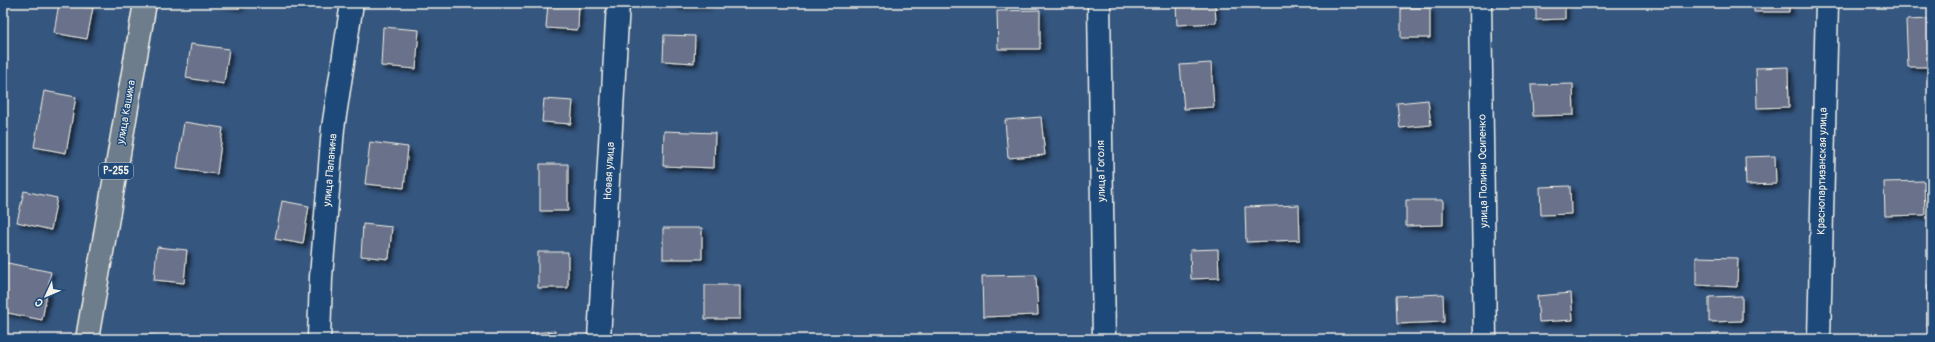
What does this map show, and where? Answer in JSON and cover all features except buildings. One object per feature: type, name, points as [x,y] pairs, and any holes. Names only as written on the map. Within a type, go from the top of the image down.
[{"type":"highway","name":"улица Кашика","points":[[87,339],[145,3]]},
{"type":"street","name":"улица Папанина","points":[[320,339],[321,277],[333,128],[352,3]]},
{"type":"street","name":"Новая улица","points":[[599,339],[618,3]]},
{"type":"street","name":"улица Гоголя","points":[[1099,3],[1104,339]]},
{"type":"street","name":"улица Полины Осипенко","points":[[1480,3],[1485,339]]},
{"type":"street","name":"Краснопартизанская улица","points":[[1819,339],[1827,3]]}]
